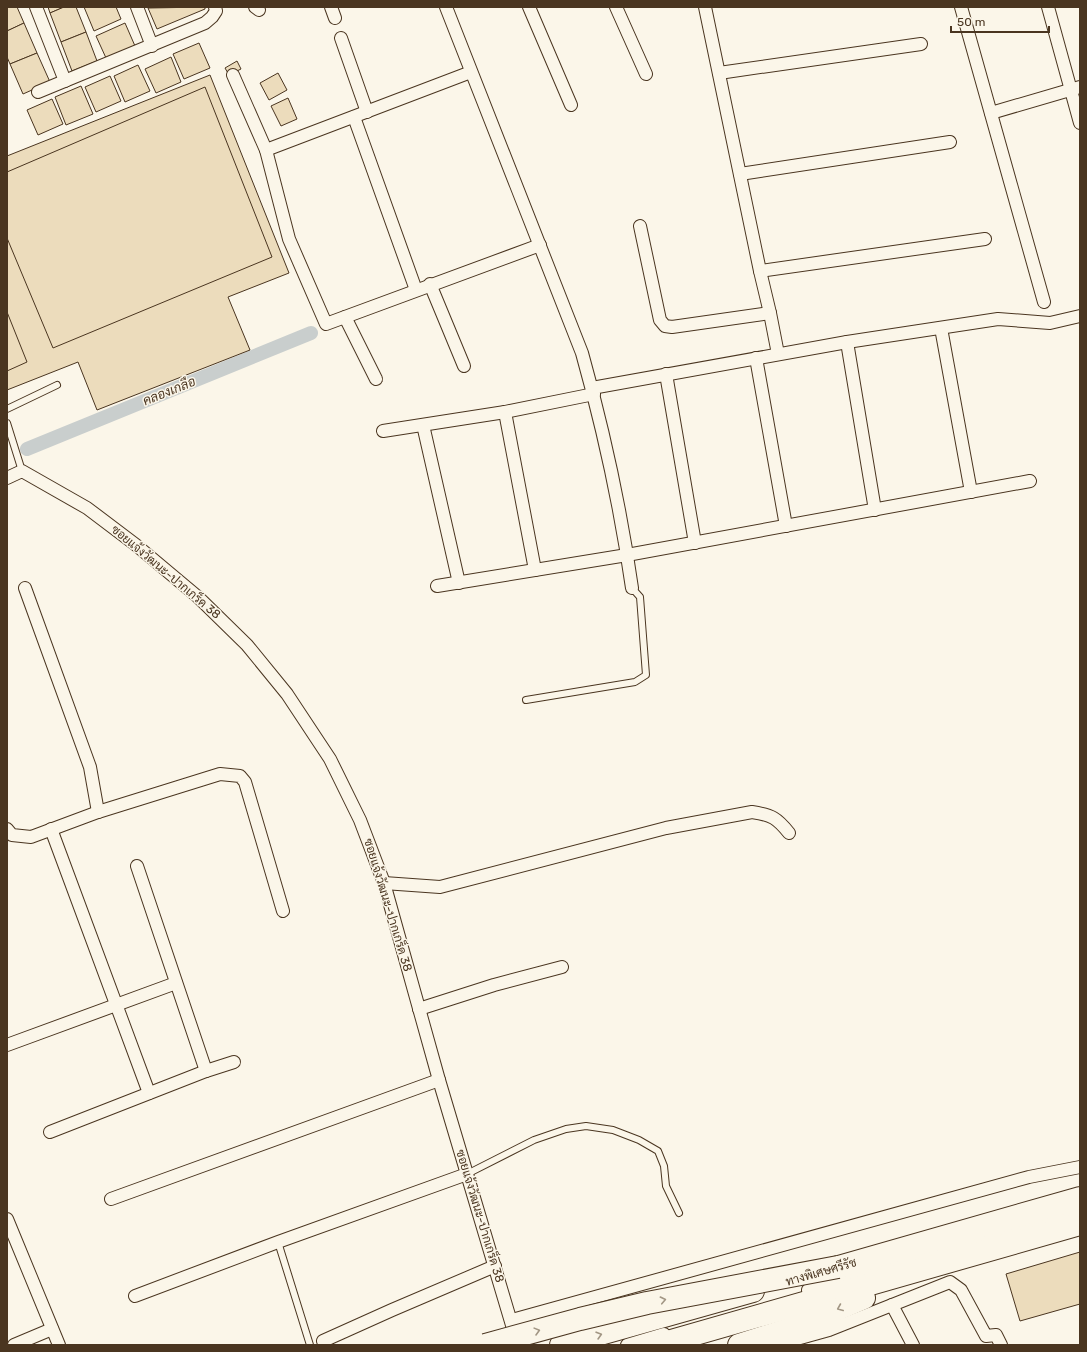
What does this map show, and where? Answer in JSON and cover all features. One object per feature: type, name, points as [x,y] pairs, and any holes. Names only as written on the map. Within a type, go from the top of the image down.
[{"type":"highway","name":"ทางพิเศษศรีรัช","points":[[561,1345],[838,1268],[1080,1198]]},
{"type":"highway","name":"ทางพิเศษศรีรัช","points":[[657,1345],[1080,1224]]},
{"type":"highway","points":[[738,1345],[799,1326],[954,1260]]},
{"type":"highway","points":[[485,1345],[580,1319],[647,1303],[838,1268]]},
{"type":"street","points":[[36,7],[65,81]]},
{"type":"street","points":[[137,7],[152,46]]},
{"type":"street","points":[[38,92],[205,23],[212,18],[216,11],[215,7]]},
{"type":"street","points":[[446,7],[582,353],[593,391],[627,555],[632,588]]},
{"type":"street","points":[[529,7],[571,105]]},
{"type":"street","points":[[616,7],[646,74]]},
{"type":"street","points":[[705,7],[778,354]]},
{"type":"street","points":[[961,7],[1044,302]]},
{"type":"street","points":[[1048,7],[1076,89],[1080,123]]},
{"type":"street","points":[[341,38],[367,112]]},
{"type":"street","points":[[719,73],[921,44]]},
{"type":"street","points":[[266,150],[471,72]]},
{"type":"street","points":[[233,75],[266,150],[289,239],[326,324],[430,284],[540,245]]},
{"type":"street","points":[[991,113],[1076,89]]},
{"type":"street","points":[[354,117],[416,290]]},
{"type":"street","points":[[740,174],[950,142]]},
{"type":"street","points":[[640,226],[660,320],[665,326],[672,327],[770,313]]},
{"type":"street","points":[[760,271],[985,239]]},
{"type":"street","points":[[430,284],[464,366]]},
{"type":"street","points":[[382,431],[505,412],[666,374],[847,342],[998,320],[1050,323],[1080,316]]},
{"type":"street","points":[[345,317],[376,379]]},
{"type":"street","points":[[942,328],[971,492]]},
{"type":"street","points":[[847,342],[875,510]]},
{"type":"street","points":[[756,358],[786,526]]},
{"type":"street","points":[[666,374],[695,543]]},
{"type":"street","points":[[505,412],[535,570]]},
{"type":"street","points":[[423,425],[459,583]]},
{"type":"street","points":[[7,478],[22,471]]},
{"type":"street","name":"ซอยแจ้งวัฒนะ-ปากเกร็ด 38","points":[[22,471],[87,508],[136,545],[198,597],[247,645],[287,694],[330,759],[360,820],[384,883],[439,1080],[512,1320],[518,1345]]},
{"type":"street","points":[[437,586],[695,543],[1030,481]]},
{"type":"street","points":[[25,588],[90,767],[98,812]]},
{"type":"street","points":[[7,829],[12,835],[31,837],[98,812],[220,774],[240,776],[245,782],[283,911]]},
{"type":"street","points":[[384,883],[440,887],[666,828],[752,812],[778,819],[789,833]]},
{"type":"street","points":[[51,829],[149,1093]]},
{"type":"street","points":[[137,866],[206,1071]]},
{"type":"street","points":[[419,1009],[562,967]]},
{"type":"street","points":[[7,1045],[176,983]]},
{"type":"street","points":[[50,1132],[206,1071],[234,1062]]},
{"type":"street","points":[[111,1199],[439,1080]]},
{"type":"street","points":[[512,1320],[1029,1177],[1079,1171]]},
{"type":"street","points":[[135,1296],[278,1242],[467,1174]]},
{"type":"street","points":[[627,1345],[1080,1212]]},
{"type":"street","points":[[7,1219],[59,1345]]},
{"type":"street","points":[[324,1342],[392,1310],[495,1266]]},
{"type":"street","points":[[775,1345],[829,1330],[950,1282],[961,1290],[986,1336],[996,1334],[1001,1345]]},
{"type":"street","points":[[892,1305],[913,1345]]},
{"type":"street","points":[[14,1345],[52,1329]]},
{"type":"lane","points":[[7,409],[57,385]]},
{"type":"lane","points":[[7,423],[22,471]]},
{"type":"lane","points":[[526,700],[635,682],[646,675],[640,597],[632,588]]},
{"type":"lane","points":[[467,1174],[534,1140],[566,1129],[586,1126],[613,1130],[639,1140],[658,1152],[664,1166],[666,1186],[679,1213]]},
{"type":"lane","points":[[278,1242],[310,1345]]},
{"type":"building","points":[[7,7],[17,7],[24,23],[7,31]]},
{"type":"building","points":[[48,7],[64,7],[50,13]]},
{"type":"building","points":[[64,7],[76,7],[86,32],[61,42],[50,13]]},
{"type":"building","points":[[84,7],[116,7],[121,19],[94,31]]},
{"type":"building","points":[[205,7],[205,9],[157,29],[148,8]]},
{"type":"building","points":[[24,23],[37,53],[10,64],[7,57],[7,31]]},
{"type":"building","points":[[125,23],[135,46],[106,58],[96,36]]},
{"type":"building","points":[[86,32],[97,61],[72,71],[61,42]]},
{"type":"building","points":[[199,43],[210,68],[184,79],[173,54]]},
{"type":"building","points":[[37,53],[50,82],[23,94],[10,64]]},
{"type":"building","points":[[171,57],[181,82],[156,93],[145,69]]},
{"type":"building","points":[[237,61],[241,69],[229,75],[225,68]]},
{"type":"building","points":[[138,65],[150,91],[125,102],[114,76]]},
{"type":"building","points":[[278,73],[287,90],[269,100],[260,83]]},
{"type":"building","points":[[210,75],[289,273],[228,297],[250,350],[97,410],[78,362],[7,390],[7,156]]},
{"type":"building","points":[[110,76],[121,101],[96,112],[85,87]]},
{"type":"building","points":[[81,86],[93,114],[66,125],[55,97]]},
{"type":"building","points":[[205,87],[272,257],[53,348],[7,238],[7,172]]},
{"type":"building","points":[[288,98],[297,119],[281,126],[271,106]]},
{"type":"building","points":[[52,99],[63,124],[38,135],[27,110]]},
{"type":"building","points":[[7,312],[27,362],[7,371]]},
{"type":"building","points":[[1080,1252],[1080,1304],[1020,1321],[1006,1274]]},
{"type":"waterway","name":"คลองเกลือ","points":[[27,449],[311,333]]}]
